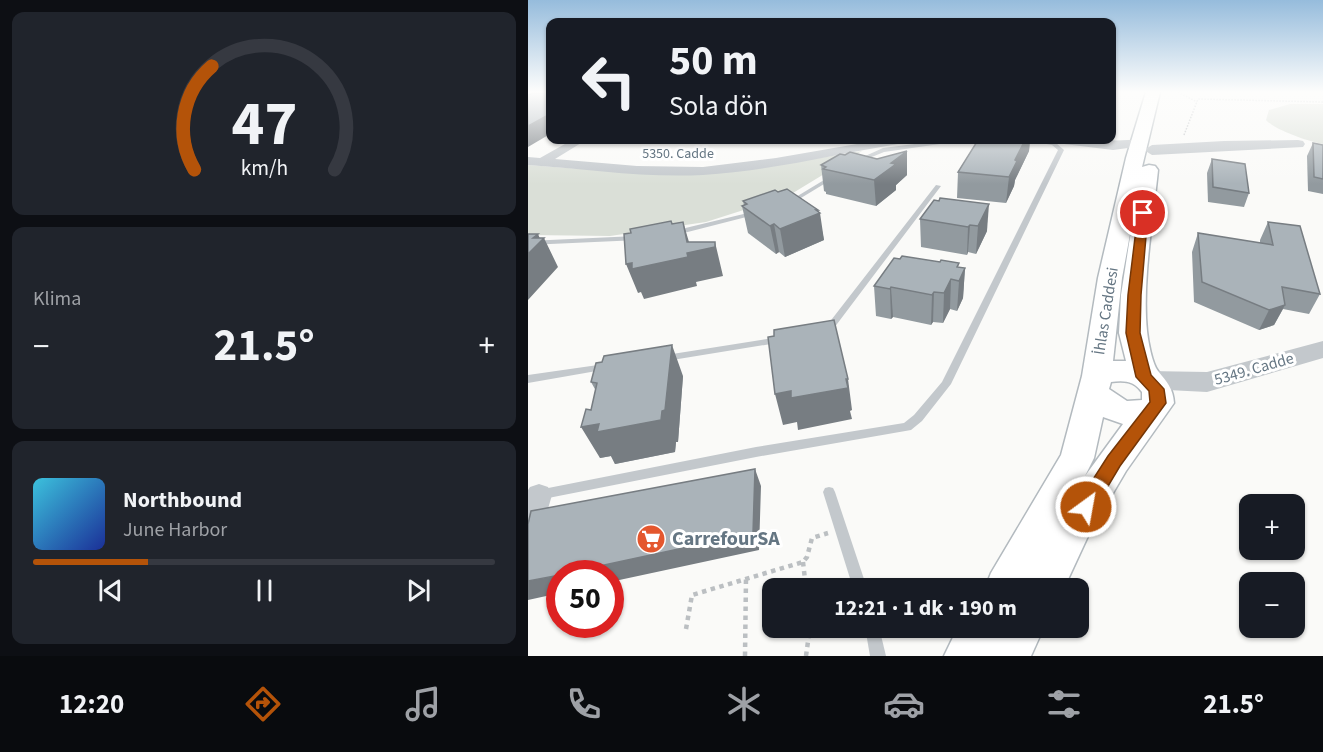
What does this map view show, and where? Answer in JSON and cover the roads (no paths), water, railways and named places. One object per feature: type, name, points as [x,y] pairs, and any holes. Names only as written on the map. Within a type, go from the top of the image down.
[{"type":"main road","points":[[1149,142],[1156,123]]},
{"type":"main road","name":"İhlas Caddesi","points":[[1011,578],[1077,458],[1095,384],[1110,278],[1131,174],[1149,142]]},
{"type":"main road","name":"İhlas Caddesi","points":[[1149,142],[1134,295],[1133,333],[1151,392]]},
{"type":"main road","points":[[1113,370],[1123,370],[1151,392],[1137,415],[1127,414],[1107,406],[1095,384],[1113,370]]},
{"type":"main road","points":[[1047,578],[1076,522],[1114,461],[1151,392]]},
{"type":"main road","points":[[967,656],[978,638]]},
{"type":"main road","points":[[1007,656],[1016,638]]},
{"type":"street","points":[[1089,144],[1101,146],[1149,142],[1180,148],[1298,144]]},
{"type":"street","points":[[542,162],[573,144]]},
{"type":"street","name":"5350. Cadde","points":[[528,161],[666,171],[702,171],[778,161],[875,144]]},
{"type":"street","points":[[1101,146],[1115,154],[1131,174]]},
{"type":"street","name":"5349. Cadde","points":[[1151,392],[1207,382],[1323,349]]},
{"type":"street","points":[[528,534],[533,496]]},
{"type":"lane","points":[[850,166],[883,150],[926,144]]},
{"type":"lane","points":[[533,496],[756,453],[907,427],[918,418],[946,384],[1061,150],[1054,144]]},
{"type":"lane","points":[[784,204],[795,201],[841,172]]},
{"type":"lane","points":[[818,334],[827,331],[938,186]]},
{"type":"lane","points":[[671,234],[764,211]]},
{"type":"lane","points":[[528,243],[649,237]]},
{"type":"lane","points":[[656,359],[795,338]]},
{"type":"lane","points":[[528,379],[621,364]]},
{"type":"lane","points":[[829,492],[857,578]]},
{"type":"lane","points":[[874,638],[878,656]]},
{"type":"place","name":"CarrefourSA","points":[[651,539]]}]
